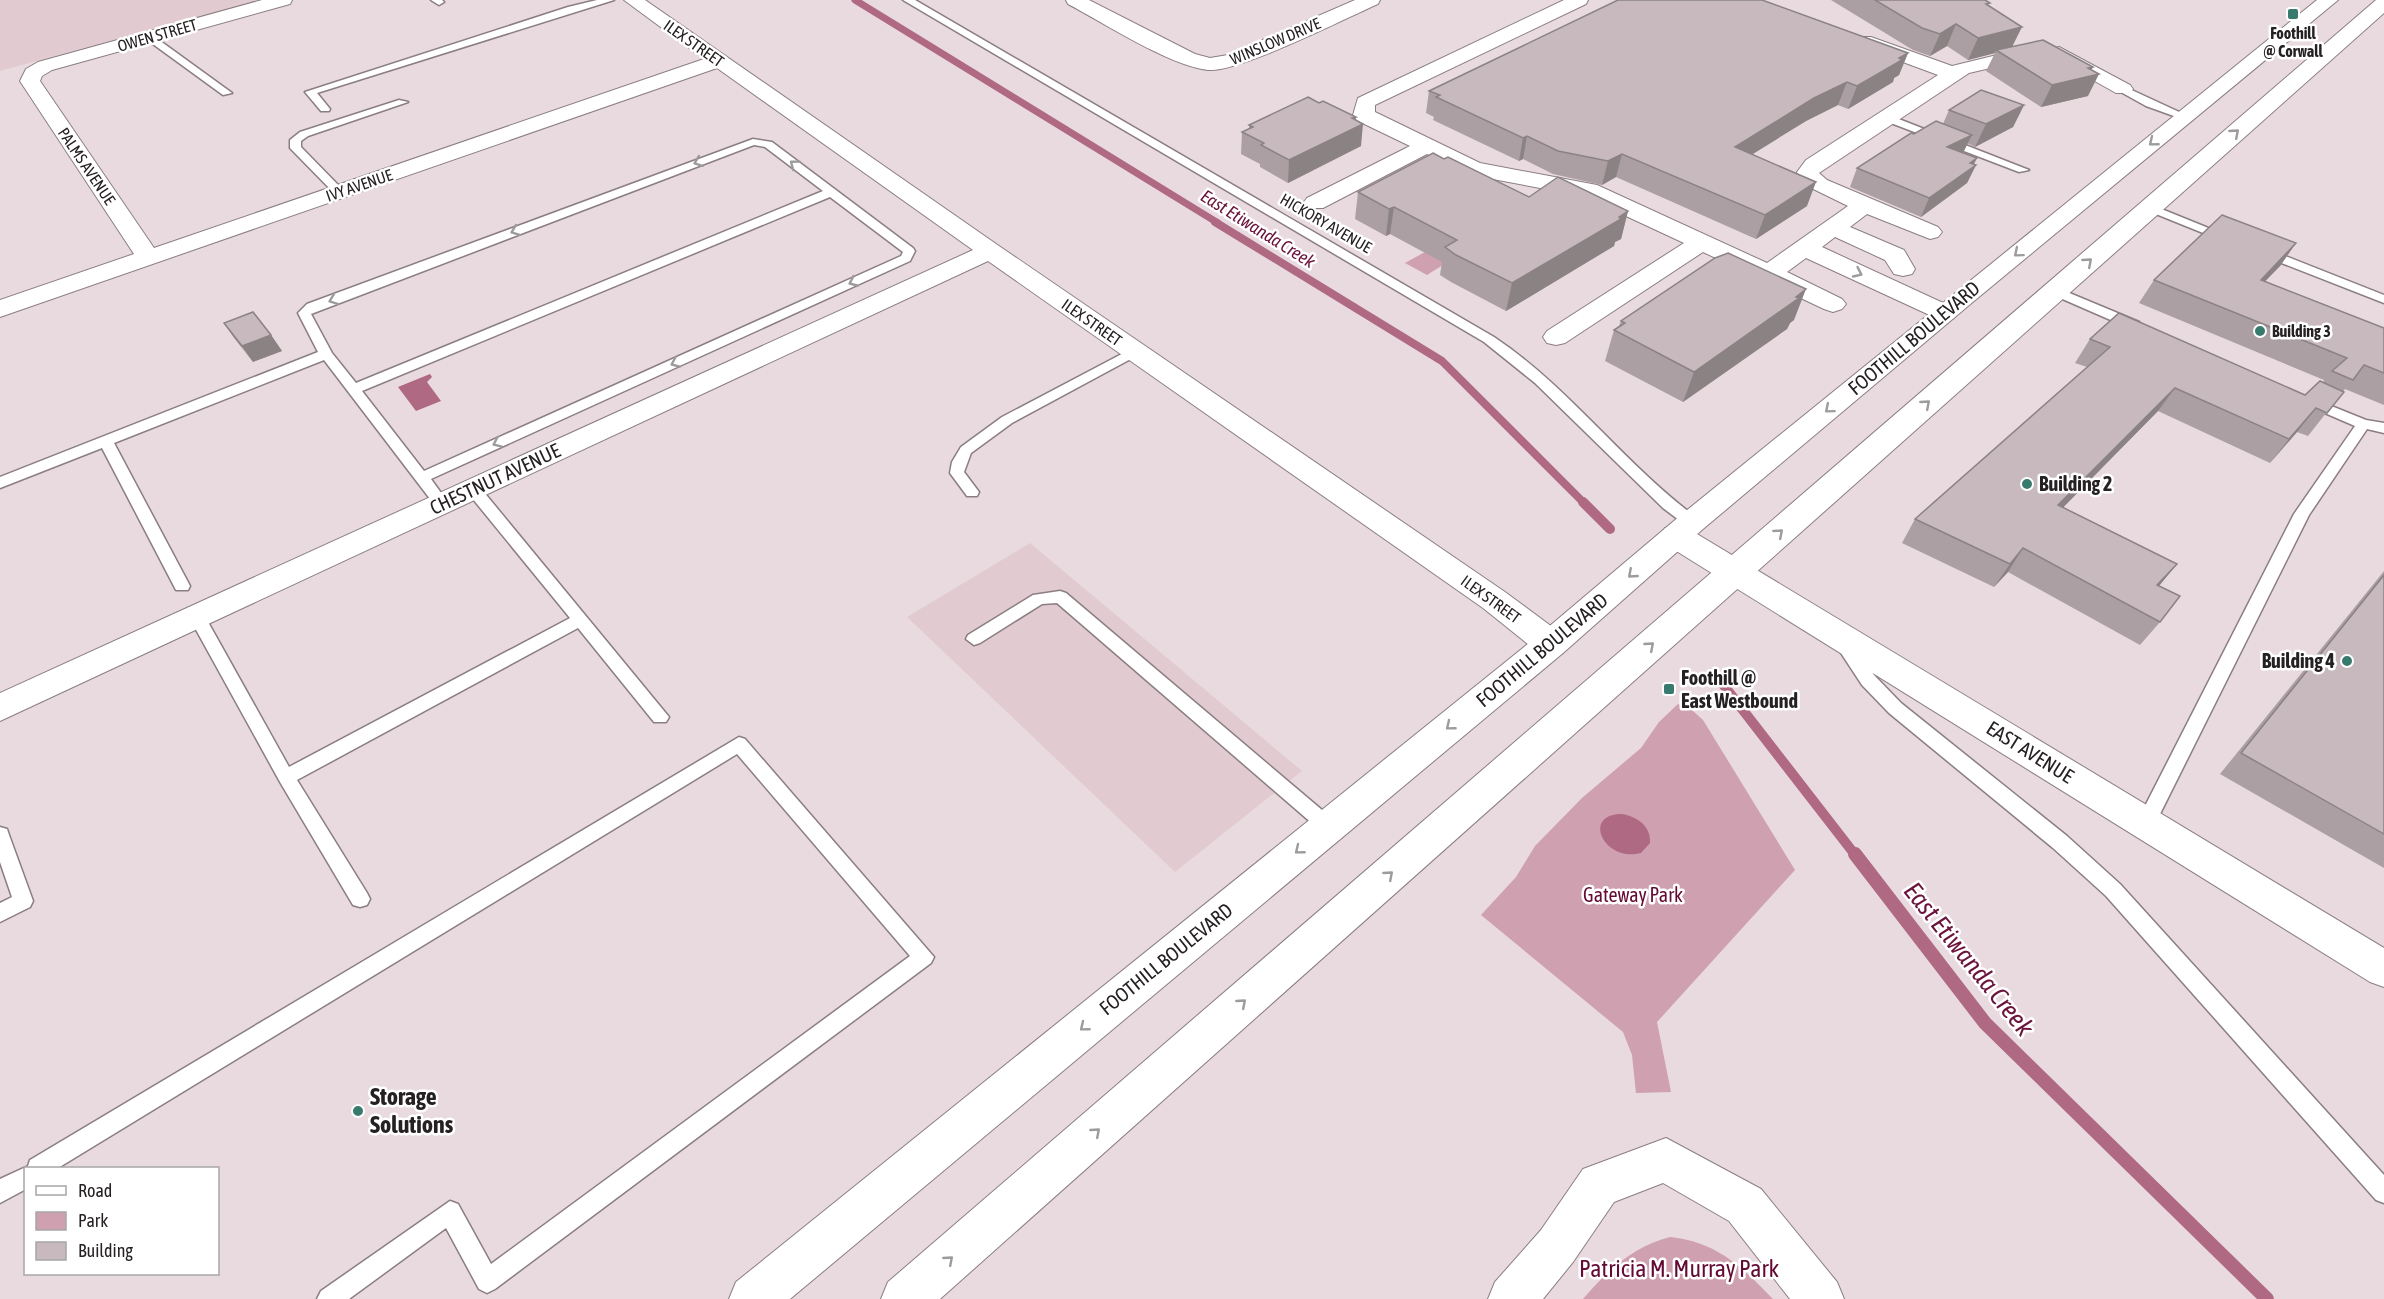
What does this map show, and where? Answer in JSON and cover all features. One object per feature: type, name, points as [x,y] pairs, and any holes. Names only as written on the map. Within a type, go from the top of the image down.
[{"type":"street","name":"OWEN STREET","points":[[33,73],[45,66],[283,0]]},
{"type":"street","name":"ILEX STREET","points":[[633,0],[990,251],[1494,600],[1551,644]]},
{"type":"street","name":"WINSLOW DRIVE","points":[[1075,0],[1188,59],[1210,64],[1233,60],[1371,0]]},
{"type":"street","points":[[1580,0],[1365,102],[1364,115],[1474,169],[1589,190],[1833,304]]},
{"type":"street","name":"FOOTHILL BOULEVARD","points":[[753,1299],[1551,644],[1684,529],[1965,296],[2329,0]]},
{"type":"street","points":[[905,1299],[2384,3]]},
{"type":"street","points":[[2022,32],[2123,89]]},
{"type":"street","points":[[1848,36],[1953,73]]},
{"type":"street","points":[[1930,232],[1819,185],[1809,178],[1808,172],[1814,165],[1962,68],[2051,48]]},
{"type":"street","name":"IVY AVENUE","points":[[0,309],[718,61]]},
{"type":"street","name":"PALMS AVENUE","points":[[33,73],[30,81],[149,258]]},
{"type":"street","points":[[1315,203],[1426,146]]},
{"type":"street","points":[[1769,273],[1865,205]]},
{"type":"street","points":[[1821,237],[1903,268],[1965,296]]},
{"type":"street","points":[[1821,237],[1945,313]]},
{"type":"street","points":[[1556,337],[1701,242]]},
{"type":"street","name":"CHESTNUT AVENUE","points":[[0,708],[990,251]]},
{"type":"street","name":"EAST AVENUE","points":[[1684,529],[1735,571],[2384,969]]},
{"type":"street","points":[[1512,1299],[1557,1246],[1599,1185],[1666,1160],[1745,1205],[1820,1299]]},
{"type":"lane","points":[[325,109],[310,92],[571,9],[609,0]]},
{"type":"lane","name":"HICKORY AVENUE","points":[[908,0],[1437,308],[1516,359],[1585,423],[1664,503],[1684,529]]},
{"type":"lane","points":[[149,37],[227,93]]},
{"type":"lane","points":[[2123,89],[2150,104],[2185,117]]},
{"type":"lane","points":[[339,192],[296,148],[295,140],[304,134],[403,102]]},
{"type":"lane","points":[[1887,118],[2023,171]]},
{"type":"lane","points":[[423,477],[906,258],[909,251],[768,144],[753,142],[323,303],[304,313],[326,354],[442,504]]},
{"type":"lane","points":[[354,389],[832,192]]},
{"type":"lane","points":[[2150,208],[2384,299]]},
{"type":"lane","points":[[2055,291],[2150,332]]},
{"type":"lane","points":[[972,492],[957,473],[959,462],[966,450],[1007,420],[1135,351]]},
{"type":"lane","points":[[0,483],[326,354]]},
{"type":"lane","points":[[2299,397],[2363,424],[2384,428]]},
{"type":"lane","points":[[2146,823],[2302,514],[2363,424]]},
{"type":"lane","points":[[106,441],[182,586]]},
{"type":"lane","points":[[473,489],[660,717]]},
{"type":"lane","points":[[974,639],[1039,599],[1060,597],[1328,826]]},
{"type":"lane","points":[[197,617],[286,777],[360,899]]},
{"type":"lane","points":[[286,777],[580,620]]},
{"type":"lane","points":[[1836,633],[1868,680],[1895,708],[2060,842],[2113,890],[2384,1192]]},
{"type":"lane","points":[[41,1167],[739,744],[924,957],[487,1281],[450,1212],[329,1299]]},
{"type":"lane","points":[[0,835],[22,901],[0,913]]},
{"type":"lane","points":[[0,1192],[24,1177]]},
{"type":"shaded area","points":[[0,0],[259,0],[0,71]]},
{"type":"shaded area","points":[[430,374],[432,377],[427,382],[441,401],[416,411],[398,387]]},
{"type":"shaded area","points":[[1030,543],[1302,771],[1175,872],[907,617]]},
{"type":"shaded area","points":[[1622,814],[1633,817],[1646,827],[1650,843],[1641,853],[1628,854],[1617,851],[1602,837],[1600,829],[1602,822],[1610,816]]},
{"type":"green space","points":[[1425,252],[1446,263],[1427,275],[1405,263]]},
{"type":"green space","name":"Gateway Park","points":[[1678,704],[1693,711],[1703,720],[1795,870],[1657,1022],[1671,1092],[1636,1093],[1632,1055],[1623,1032],[1481,915],[1516,877],[1535,846],[1582,798],[1641,748],[1659,722]]},
{"type":"green space","name":"Patricia M. Murray Park","points":[[1670,1237],[1701,1244],[1715,1250],[1739,1266],[1773,1299],[1583,1299],[1602,1278],[1632,1253]]},
{"type":"building","points":[[1618,0],[1762,0],[1908,53],[1899,58],[1902,60],[1857,86],[1847,82],[1814,98],[1735,147],[1816,182],[1765,215],[1622,154],[1608,161],[1558,151],[1527,136],[1523,138],[1436,97],[1440,95],[1429,91]]},
{"type":"building","points":[[1875,0],[1985,0],[1990,3],[1986,4],[2022,27],[1978,38],[1956,24],[1940,34],[1922,28]]},
{"type":"building","points":[[2043,40],[2093,67],[2088,68],[2099,74],[2052,85],[1996,50]]},
{"type":"building","points":[[1981,90],[2024,105],[1986,124],[1949,110]]},
{"type":"building","points":[[1308,97],[1319,103],[1323,101],[1356,117],[1352,118],[1363,124],[1289,160],[1261,145],[1264,143],[1242,132],[1253,127],[1249,125]]},
{"type":"building","points":[[1936,121],[1972,135],[1947,147],[1977,158],[1970,163],[1976,165],[1929,198],[1857,168],[1911,133],[1914,134]]},
{"type":"building","points":[[1433,153],[1444,159],[1448,157],[1529,197],[1558,177],[1628,211],[1619,217],[1621,219],[1512,283],[1456,255],[1445,247],[1457,240],[1394,207],[1389,209],[1358,192]]},
{"type":"building","points":[[2222,215],[2296,243],[2261,280],[2384,328],[2384,373],[2364,365],[2353,380],[2332,371],[2347,358],[2154,280]]},
{"type":"building","points":[[1728,253],[1806,289],[1796,297],[1799,298],[1694,372],[1614,330],[1625,323],[1621,321],[1715,258]]},
{"type":"building","points":[[253,312],[271,335],[242,346],[224,323]]},
{"type":"building","points":[[2119,313],[2305,395],[2320,381],[2344,392],[2327,413],[2316,408],[2289,439],[2175,388],[2058,505],[2177,564],[2157,585],[2180,596],[2160,622],[2023,548],[2010,564],[1915,519],[2110,347],[2090,339]]},
{"type":"building","name":"Building 4","points":[[2384,575],[2384,834],[2241,753]]},
{"type":"waterway","name":"East Etiwanda Creek","points":[[855,0],[1218,223]]},
{"type":"waterway","name":"East Etiwanda Creek","points":[[1215,222],[1442,361],[1610,529]]},
{"type":"waterway","name":"East Etiwanda Creek","points":[[1715,674],[1856,856]]},
{"type":"waterway","name":"East Etiwanda Creek","points":[[1855,854],[1985,1023],[2267,1299]]},
{"type":"place","name":"Foothill @ Corwall","points":[[2293,14]]},
{"type":"place","name":"Building 3","points":[[2260,331]]},
{"type":"place","name":"Building 2","points":[[2027,484]]},
{"type":"place","name":"Building 4","points":[[2347,661]]},
{"type":"place","name":"Foothill @ East Westbound","points":[[1669,689]]},
{"type":"place","name":"Storage Solutions","points":[[358,1111]]}]
